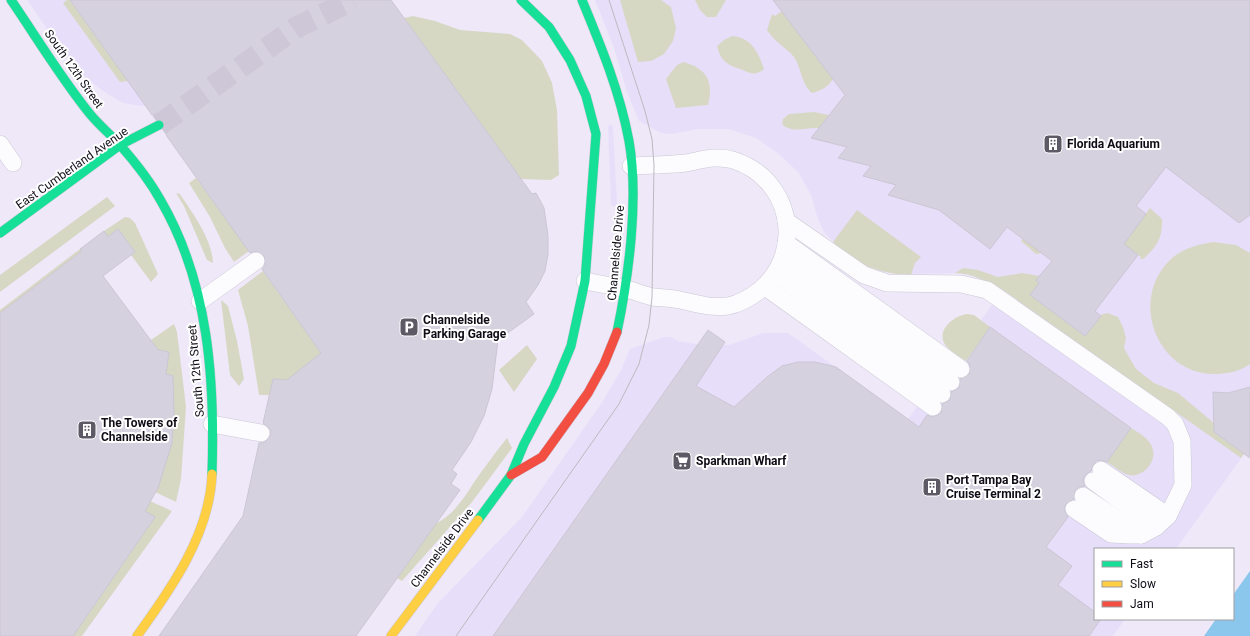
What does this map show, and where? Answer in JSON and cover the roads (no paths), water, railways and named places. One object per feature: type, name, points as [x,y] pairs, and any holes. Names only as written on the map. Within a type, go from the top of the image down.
[{"type":"main road","name":"Channelside Drive","points":[[391,636],[511,474],[524,444],[554,387],[571,346],[586,281],[596,134],[593,119],[574,66],[550,29],[531,7],[521,0]]},
{"type":"main road","name":"Channelside Drive","points":[[511,474],[542,457],[588,393],[604,364],[617,333],[626,289],[633,194],[629,143],[619,97],[608,64],[582,0]]},
{"type":"main road","name":"South 12th Street","points":[[13,1],[90,114],[120,145],[148,180],[162,203],[189,260],[200,301],[208,344],[212,424],[211,486],[203,520],[188,555],[169,590],[137,636]]},
{"type":"main road","name":"East Cumberland Avenue","points":[[0,233],[120,145],[159,125]]},
{"type":"lane","points":[[0,144],[13,163]]},
{"type":"lane","points":[[586,281],[626,289],[652,297],[681,300],[705,307],[729,306],[752,296],[764,286],[779,267],[788,234],[784,209],[773,187],[755,170],[733,160],[708,157],[686,163],[631,166]]},
{"type":"lane","points":[[786,221],[864,275],[887,283],[961,284],[987,290],[1168,417],[1175,424],[1182,441],[1183,485],[1168,516],[1148,531],[1111,534],[1078,502]]},
{"type":"lane","points":[[786,243],[961,369]]},
{"type":"lane","points":[[200,301],[256,261]]},
{"type":"lane","points":[[764,286],[942,395],[779,267]]},
{"type":"lane","points":[[212,424],[261,433]]},
{"type":"lane","points":[[1148,531],[1097,476],[1168,516]]},
{"type":"water","points":[[1250,571],[1250,636],[1204,636],[1215,620],[1234,620],[1234,594]]},
{"type":"tunnel","points":[[159,125],[297,27],[353,0]]},
{"type":"tram line","points":[[456,636],[619,404],[639,364],[649,325],[652,297],[654,165],[652,139],[645,111],[609,0]]},
{"type":"place","name":"Florida Aquarium","points":[[1053,144]]},
{"type":"place","name":"Channelside Parking Garage","points":[[409,327]]},
{"type":"place","name":"The Towers of Channelside","points":[[87,430]]},
{"type":"place","name":"Sparkman Wharf","points":[[682,461]]},
{"type":"place","name":"Port Tampa Bay Cruise Terminal 2","points":[[932,487]]}]
